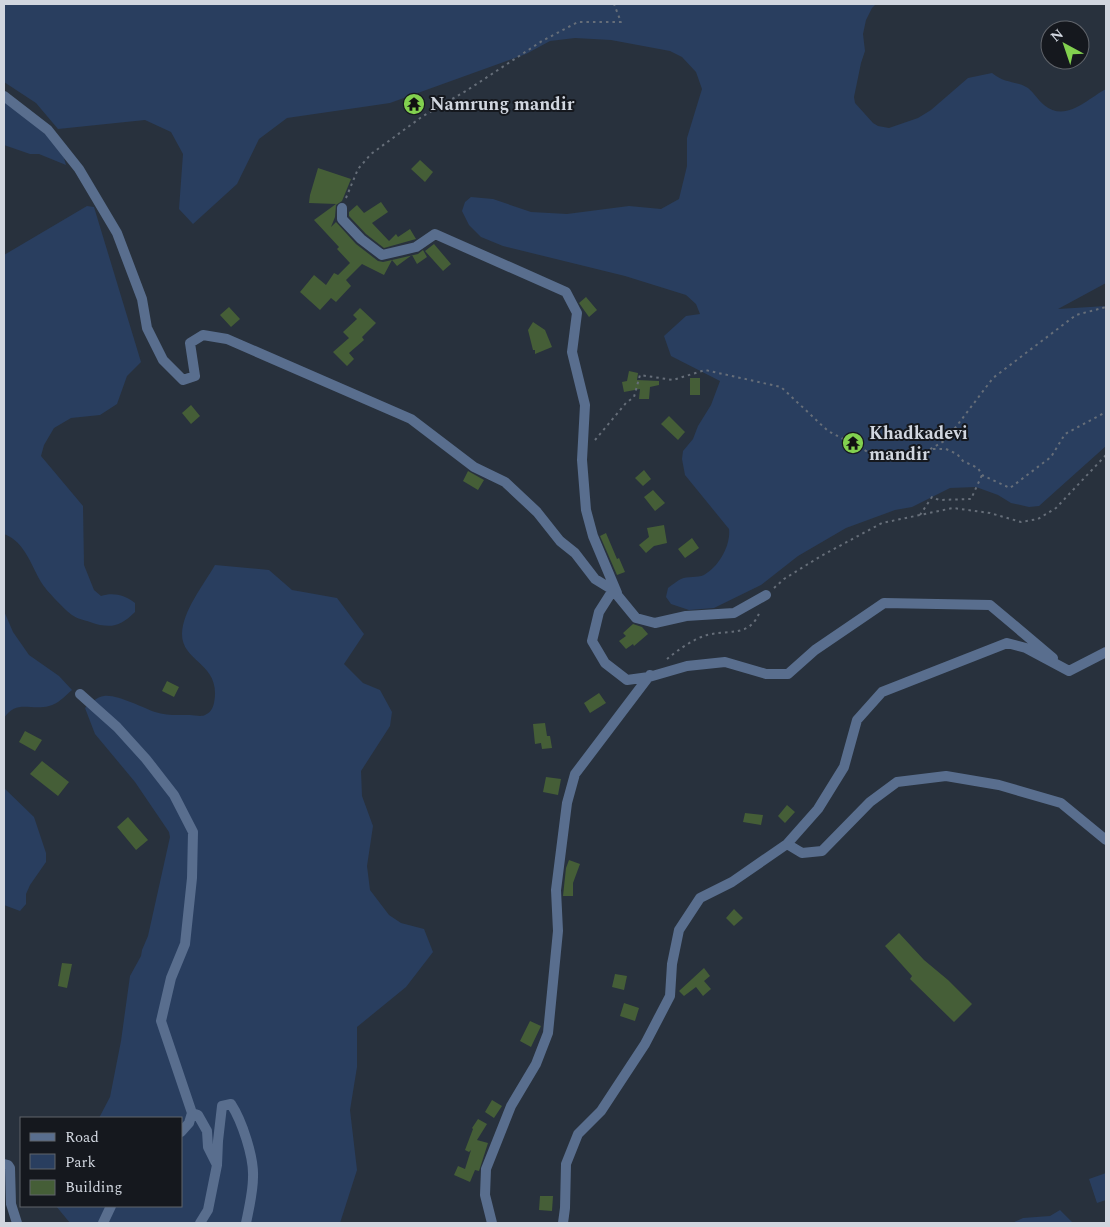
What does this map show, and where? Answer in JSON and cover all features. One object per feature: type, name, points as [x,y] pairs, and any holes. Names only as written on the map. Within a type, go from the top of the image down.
[{"type":"street","points":[[4,96],[48,130],[79,169],[117,233],[142,299],[147,328],[163,360],[183,380],[195,376],[190,343],[202,335],[227,339],[411,419],[474,467],[505,482],[537,512],[560,541],[575,553],[595,578],[616,593],[636,618],[655,623],[686,616],[734,613],[766,595]]},
{"type":"street","points":[[342,208],[342,219],[361,239],[382,255],[416,247],[435,234],[566,292],[577,313],[572,352],[585,405],[582,460],[586,510],[596,543],[616,593]]},
{"type":"street","points":[[616,593],[599,612],[592,641],[605,663],[627,680],[686,666],[725,662],[766,674],[788,674],[814,650],[884,603],[990,605],[1069,671]]},
{"type":"street","points":[[562,1223],[565,1208],[566,1164],[578,1134],[601,1112],[645,1044],[670,996],[672,964],[679,930],[700,898],[732,882],[787,844],[818,809],[844,767],[858,720],[882,692],[1008,643],[1026,648],[1069,671]]},
{"type":"street","points":[[1069,671],[1106,652]]},
{"type":"street","points":[[492,1223],[484,1195],[486,1169],[511,1106],[536,1064],[548,1033],[558,931],[556,890],[566,802],[575,774],[650,674]]},
{"type":"street","points":[[80,694],[117,727],[146,758],[174,795],[193,832],[192,878],[185,944],[171,978],[161,1021],[192,1113],[189,1123],[182,1131]]},
{"type":"street","points":[[787,844],[802,853],[822,851],[870,802],[897,782],[946,776],[999,785],[1061,804],[1106,840]]},
{"type":"street","points":[[200,1223],[208,1210],[217,1165],[222,1106],[231,1104],[238,1116],[248,1146],[254,1176],[246,1223]]},
{"type":"street","points":[[192,1113],[198,1115],[206,1131],[208,1147],[217,1165]]},
{"type":"street","points":[[4,1164],[10,1168],[12,1204],[17,1223]]},
{"type":"street","points":[[103,1223],[111,1207]]},
{"type":"path","points":[[342,208],[358,169],[371,154],[384,144],[422,116],[466,91],[542,41],[578,22],[621,22],[614,4]]},
{"type":"path","points":[[595,440],[626,403],[634,397],[640,375],[673,380],[705,370],[780,387],[828,431],[870,453],[878,461],[922,454],[946,440],[993,378],[1076,315],[1106,307]]},
{"type":"path","points":[[932,448],[946,449],[957,454],[963,461],[978,468],[982,475],[1010,488],[1051,457],[1065,434],[1106,412]]},
{"type":"path","points":[[650,674],[679,650],[706,635],[744,629],[753,625],[766,595],[784,579],[821,556],[882,523],[953,508],[990,513],[1021,522],[1038,518],[1056,508],[1106,455]]},
{"type":"path","points":[[920,515],[932,497],[939,500],[971,499],[982,475]]},
{"type":"green space","points":[[4,4],[876,4],[866,20],[863,34],[865,51],[854,97],[855,103],[878,126],[889,128],[918,118],[931,110],[968,78],[992,73],[997,77],[1028,88],[1044,105],[1060,112],[1076,108],[1106,89],[1106,283],[1058,309],[1106,306],[1106,446],[1039,506],[1029,507],[1011,503],[998,495],[976,487],[950,488],[912,507],[895,510],[846,528],[798,556],[761,585],[714,608],[689,610],[671,604],[666,597],[668,588],[681,579],[704,575],[715,567],[723,555],[729,535],[729,529],[685,475],[682,459],[683,451],[693,439],[698,426],[711,405],[720,381],[671,356],[664,336],[686,316],[700,314],[696,304],[686,295],[625,276],[503,246],[481,237],[469,225],[462,211],[465,202],[471,197],[493,199],[531,212],[567,214],[629,206],[661,209],[679,199],[687,166],[687,138],[702,89],[696,72],[682,57],[670,51],[611,40],[575,38],[550,41],[526,54],[390,103],[287,118],[259,139],[237,184],[193,224],[179,209],[183,154],[171,132],[145,120],[58,129],[36,103],[4,82]]},
{"type":"green space","points":[[4,102],[21,113],[61,148],[66,165],[39,154],[30,154],[4,145]]},
{"type":"green space","points":[[87,206],[94,207],[141,362],[127,376],[117,404],[100,415],[71,418],[54,428],[44,445],[41,456],[83,506],[84,565],[94,590],[101,596],[119,595],[135,603],[135,612],[130,617],[119,624],[109,626],[81,619],[69,613],[43,585],[23,549],[12,538],[4,534],[4,255]]},
{"type":"green space","points":[[215,565],[269,570],[292,590],[337,598],[364,634],[344,664],[363,683],[380,690],[392,712],[390,726],[361,771],[362,796],[373,826],[367,866],[370,890],[389,915],[401,923],[424,929],[433,952],[406,987],[357,1027],[357,1067],[350,1110],[357,1170],[340,1223],[70,1223],[57,1207],[182,1207],[182,1117],[100,1117],[110,1097],[121,1041],[130,976],[141,956],[148,936],[170,837],[169,832],[135,782],[95,734],[85,708],[99,698],[109,696],[123,699],[164,714],[202,716],[210,712],[214,703],[215,690],[212,679],[188,651],[182,634],[186,616]]},
{"type":"green space","points":[[4,611],[13,632],[29,655],[59,676],[72,690],[52,705],[19,707],[9,712],[4,718]]},
{"type":"green space","points":[[4,788],[34,817],[46,853],[46,862],[30,885],[26,894],[26,904],[20,911],[4,905]]},
{"type":"green space","points":[[1106,1173],[1106,1200],[1097,1203],[1089,1179]]},
{"type":"green space","points":[[1060,1210],[1073,1223],[1012,1223],[1023,1218],[1050,1216]]},
{"type":"building","points":[[420,160],[433,172],[425,182],[411,169]]},
{"type":"building","points":[[318,168],[351,179],[342,201],[336,205],[335,217],[331,227],[336,222],[356,244],[378,261],[392,260],[384,275],[362,264],[346,280],[351,286],[336,302],[331,298],[320,310],[300,292],[314,275],[326,285],[334,273],[338,275],[350,263],[337,249],[339,247],[314,220],[336,204],[309,203]]},
{"type":"building","points":[[381,202],[388,212],[372,223],[389,241],[396,234],[398,237],[410,229],[416,239],[384,248],[366,234],[349,216],[349,212],[357,205],[364,213]]},
{"type":"building","points":[[434,244],[451,264],[443,271],[425,251]]},
{"type":"building","points":[[423,250],[427,257],[417,264],[412,255],[418,254]]},
{"type":"building","points":[[411,256],[397,266],[392,260]]},
{"type":"building","points":[[586,297],[597,310],[589,317],[579,303]]},
{"type":"building","points":[[229,307],[240,319],[231,327],[220,315]]},
{"type":"building","points":[[360,308],[376,323],[362,337],[364,340],[349,353],[354,359],[347,366],[333,352],[349,338],[343,332],[357,319],[353,315]]},
{"type":"building","points":[[533,322],[545,330],[552,347],[535,354],[528,330]]},
{"type":"building","points":[[629,371],[638,373],[637,380],[659,381],[659,385],[650,387],[649,399],[639,399],[640,389],[624,392],[622,382],[627,381]]},
{"type":"building","points":[[690,378],[700,378],[700,395],[690,395]]},
{"type":"building","points":[[191,405],[200,416],[191,424],[182,413]]},
{"type":"building","points":[[669,416],[685,432],[678,440],[661,424]]},
{"type":"building","points":[[644,470],[651,479],[643,486],[635,478]]},
{"type":"building","points":[[468,471],[484,480],[478,490],[463,481]]},
{"type":"building","points":[[653,490],[665,503],[655,511],[644,497]]},
{"type":"building","points":[[664,525],[667,543],[654,546],[646,553],[639,545],[649,537],[647,528]]},
{"type":"building","points":[[606,533],[625,572],[617,575],[600,536]]},
{"type":"building","points":[[692,538],[699,548],[685,558],[678,549]]},
{"type":"building","points":[[633,624],[642,627],[648,634],[634,646],[633,644],[626,649],[619,641],[626,636],[623,633]]},
{"type":"building","points":[[167,681],[179,687],[174,697],[162,691]]},
{"type":"building","points":[[599,693],[606,703],[590,713],[584,703]]},
{"type":"building","points":[[545,723],[547,736],[550,736],[552,748],[542,749],[541,743],[535,744],[533,724]]},
{"type":"building","points":[[25,731],[42,740],[35,751],[19,742]]},
{"type":"building","points":[[42,761],[69,782],[58,796],[30,774]]},
{"type":"building","points":[[546,777],[561,779],[558,795],[543,792]]},
{"type":"building","points":[[787,805],[795,812],[785,823],[778,816]]},
{"type":"building","points":[[745,813],[763,815],[761,825],[743,822]]},
{"type":"building","points":[[128,817],[148,840],[136,850],[117,827]]},
{"type":"building","points":[[569,860],[580,864],[573,883],[573,896],[563,896],[566,868]]},
{"type":"building","points":[[734,909],[743,918],[734,926],[726,918]]},
{"type":"building","points":[[899,933],[924,960],[972,1004],[954,1022],[910,979],[912,976],[885,946]]},
{"type":"building","points":[[62,963],[72,964],[67,988],[58,986]]},
{"type":"building","points":[[704,968],[710,976],[704,981],[711,989],[703,996],[696,987],[684,996],[679,991]]},
{"type":"building","points":[[615,974],[627,976],[624,990],[612,987]]},
{"type":"building","points":[[624,1003],[639,1008],[635,1021],[620,1016]]},
{"type":"building","points":[[530,1021],[541,1026],[531,1047],[520,1041]]},
{"type":"building","points":[[492,1100],[502,1106],[494,1118],[485,1112]]},
{"type":"building","points":[[478,1119],[487,1124],[477,1140],[488,1143],[479,1171],[475,1170],[470,1182],[454,1175],[458,1166],[465,1169],[471,1150],[469,1152],[465,1150],[472,1128]]},
{"type":"building","points":[[540,1196],[553,1196],[552,1211],[539,1210]]},
{"type":"place","name":"Namrung mandir","points":[[414,104]]},
{"type":"place","name":"Khadkadevi mandir","points":[[853,443]]}]
